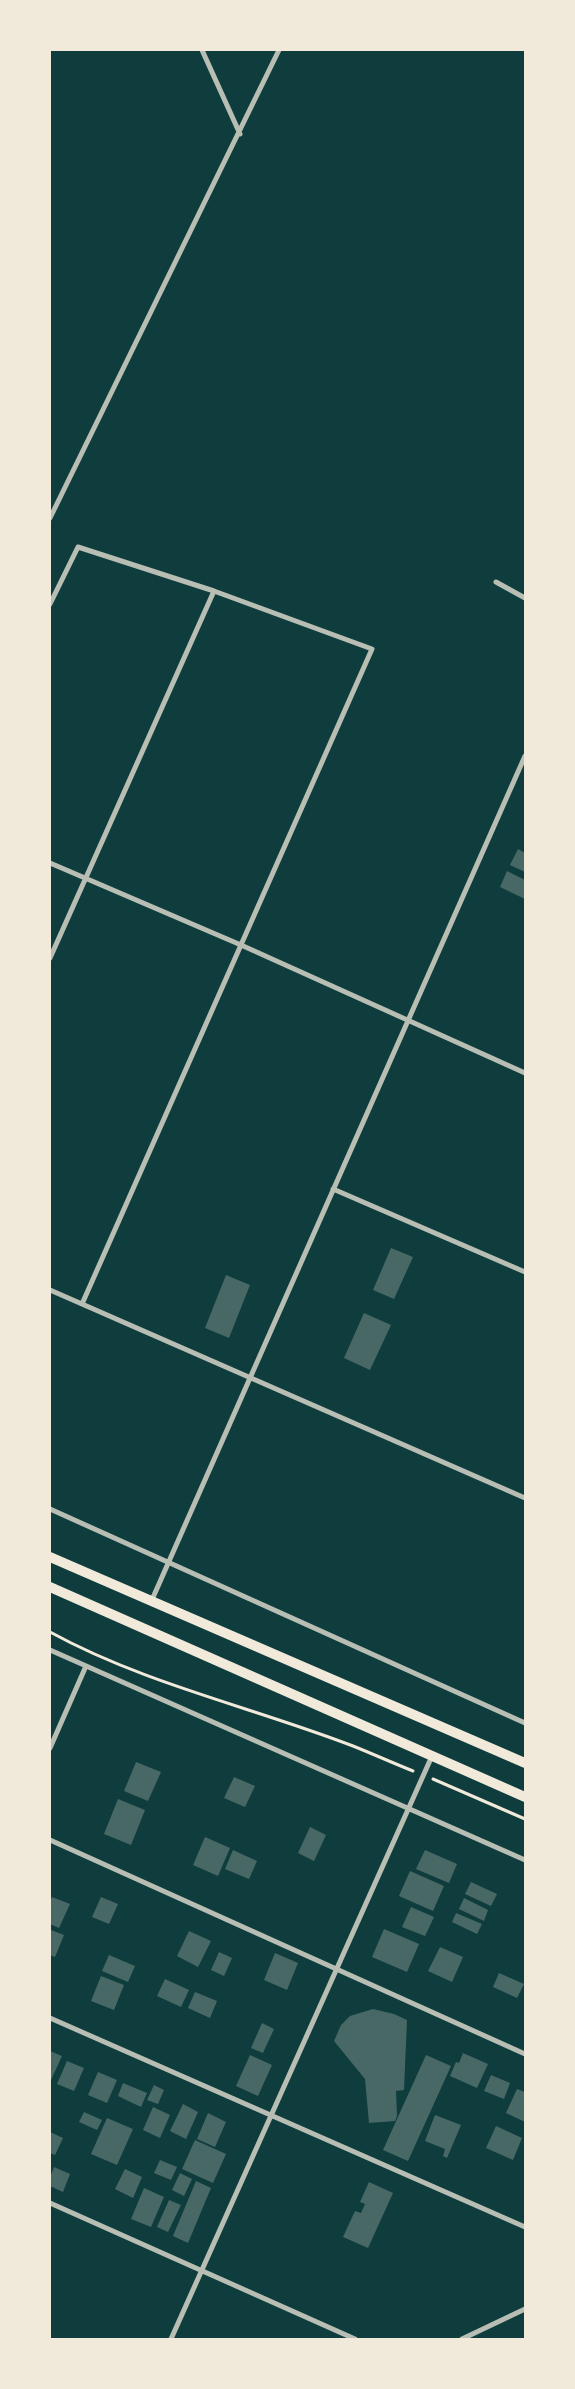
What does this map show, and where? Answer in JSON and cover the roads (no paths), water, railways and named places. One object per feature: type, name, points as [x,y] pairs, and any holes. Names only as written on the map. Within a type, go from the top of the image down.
[{"type":"main road","points":[[50,1557],[525,1763]]},
{"type":"main road","points":[[50,1587],[525,1797]]},
{"type":"street","points":[[202,50],[240,134]]},
{"type":"street","points":[[50,518],[240,134],[279,50]]},
{"type":"street","points":[[50,604],[78,547],[214,591],[372,649],[82,1304]]},
{"type":"street","points":[[496,582],[525,598]]},
{"type":"street","points":[[50,958],[214,591]]},
{"type":"street","points":[[151,1602],[525,756]]},
{"type":"street","points":[[50,863],[241,945],[525,1073]]},
{"type":"street","points":[[333,1189],[525,1272]]},
{"type":"street","points":[[50,1290],[525,1498]]},
{"type":"street","points":[[50,1509],[525,1723]]},
{"type":"street","points":[[50,1650],[525,1860]]},
{"type":"street","points":[[50,1748],[86,1666]]},
{"type":"street","points":[[170,2339],[433,1756]]},
{"type":"street","points":[[50,1840],[525,2054]]},
{"type":"street","points":[[50,2018],[525,2227]]},
{"type":"street","points":[[50,2202],[355,2339]]},
{"type":"street","points":[[462,2339],[525,2309]]}]
